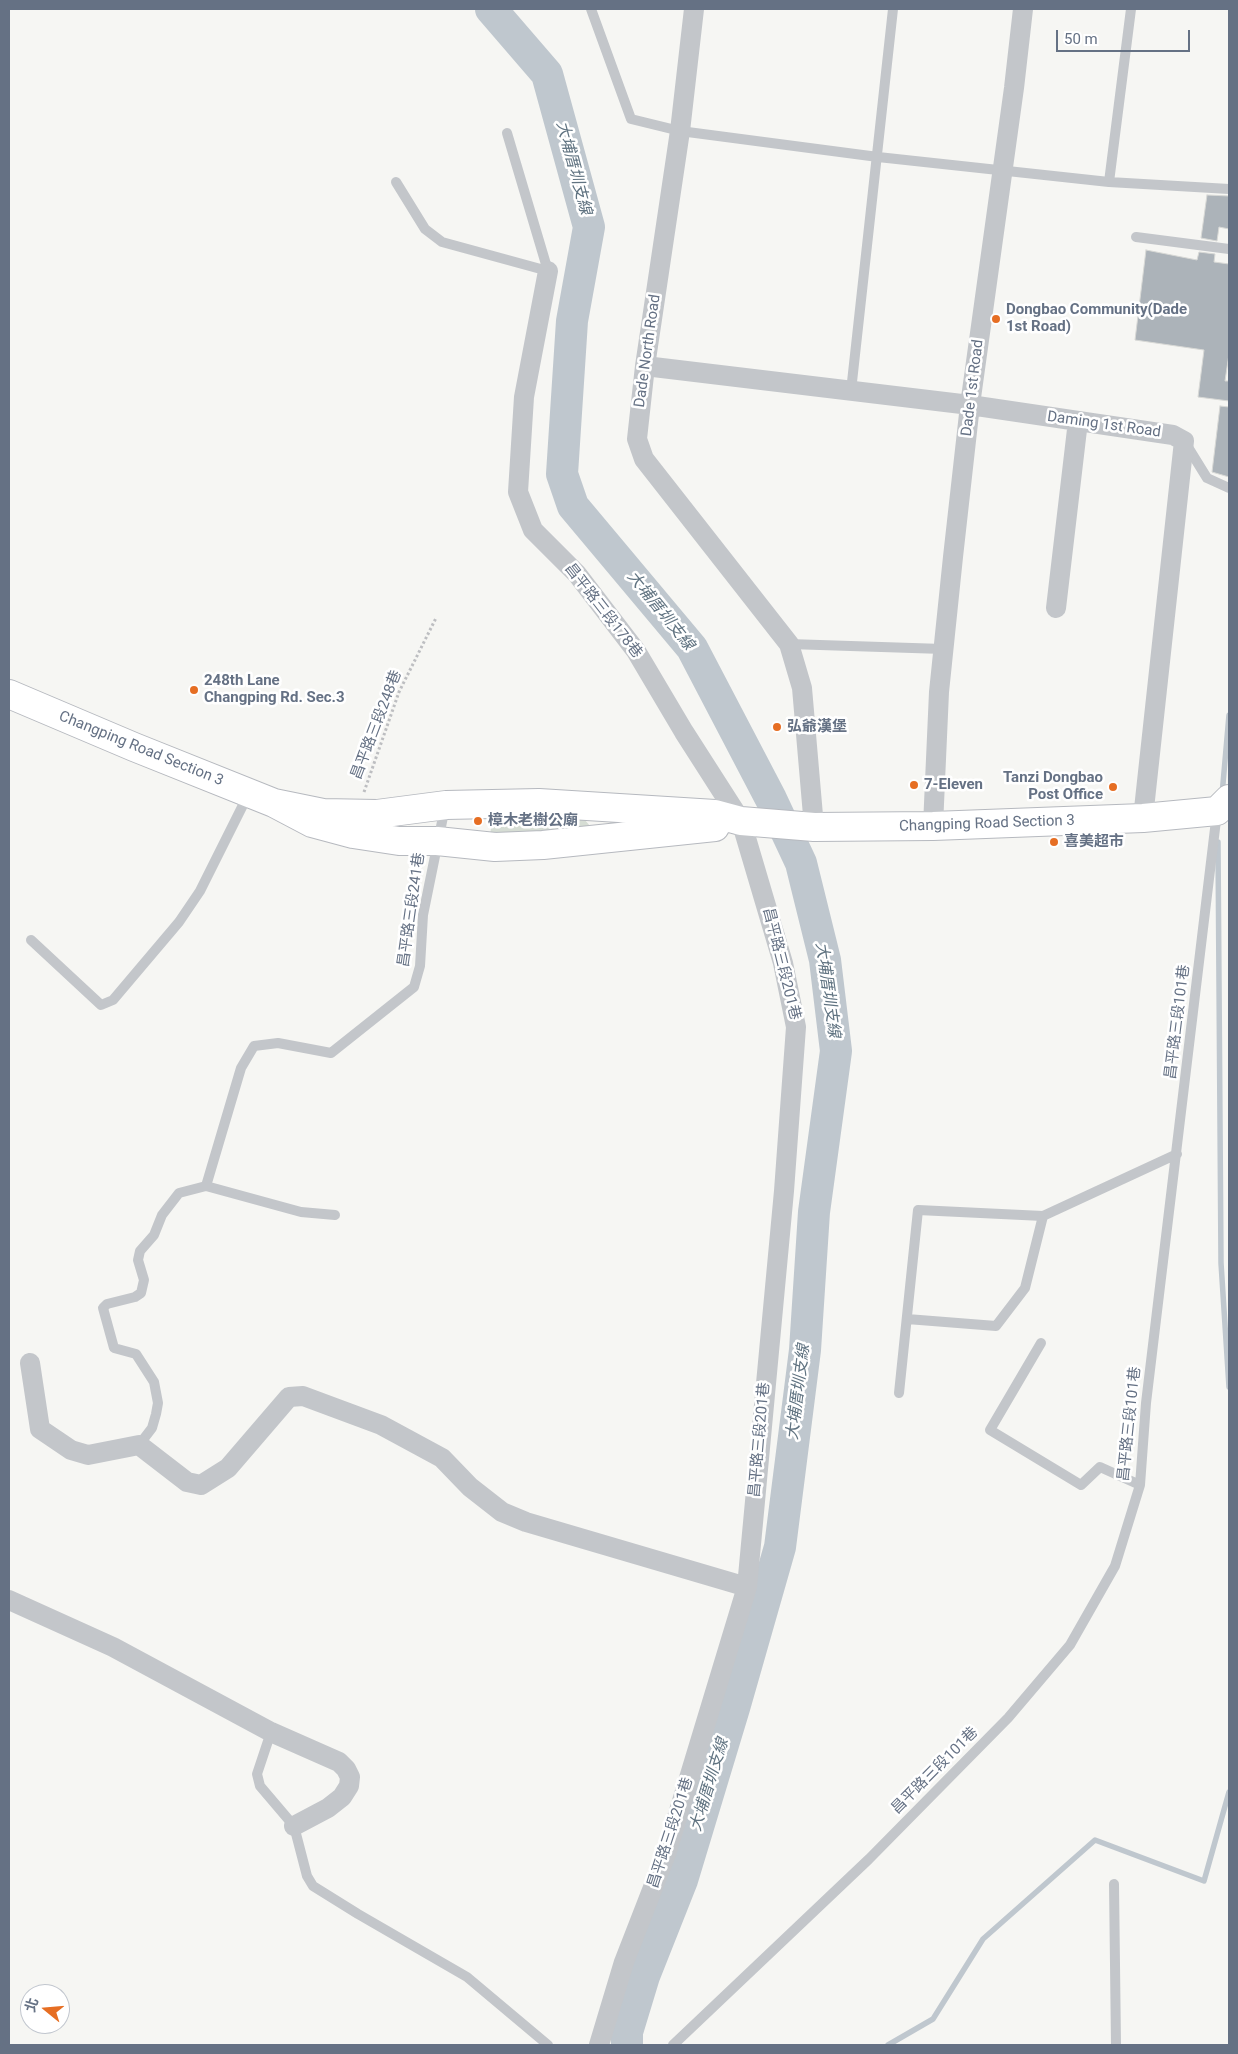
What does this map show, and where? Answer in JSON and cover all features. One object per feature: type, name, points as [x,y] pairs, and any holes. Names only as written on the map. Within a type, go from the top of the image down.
[{"type":"street","name":"Dade North Road","points":[[694,9],[680,131],[645,366],[637,439],[644,459],[789,644]]},
{"type":"street","name":"Dade 1st Road","points":[[933,826],[939,692],[943,649],[970,405],[1023,9]]},
{"type":"street","name":"昌平路三段178巷","points":[[548,271],[524,397],[518,492],[533,530],[577,574],[636,651],[684,732],[741,821]]},
{"type":"street","name":"Daming 1st Road","points":[[645,366],[970,405],[1173,435],[1184,441]]},
{"type":"street","points":[[1056,608],[1078,421]]},
{"type":"street","points":[[1143,818],[1184,441]]},
{"type":"street","points":[[789,644],[802,688],[814,827]]},
{"type":"street","name":"Changping Road Section 3","points":[[9,694],[261,798],[312,823],[353,834],[398,841],[437,841],[495,847],[543,845],[714,828],[741,821]]},
{"type":"street","name":"Changping Road Section 3","points":[[261,798],[323,812],[357,814],[397,813],[446,806],[539,803],[715,814],[741,821],[814,827],[933,826],[1143,818],[1223,805]]},
{"type":"street","name":"昌平路三段201巷","points":[[599,2045],[624,1962],[666,1854],[747,1586],[784,1191],[796,1027],[783,963],[741,821]]},
{"type":"street","points":[[30,1363],[40,1429],[71,1450],[88,1455],[139,1445],[187,1482],[201,1484],[228,1468],[289,1397],[303,1396],[381,1425],[442,1458],[470,1487],[502,1512],[526,1522],[747,1586]]},
{"type":"street","points":[[9,1600],[113,1647],[271,1732],[339,1762],[346,1769],[350,1777],[349,1786],[342,1797],[328,1808],[294,1826]]},
{"type":"lane","points":[[591,9],[631,119],[680,131],[878,156],[1109,182],[1229,190]]},
{"type":"lane","points":[[851,391],[893,9]]},
{"type":"lane","points":[[1109,182],[1131,9]]},
{"type":"lane","points":[[507,132],[548,271]]},
{"type":"lane","points":[[396,182],[425,228],[442,242],[548,271]]},
{"type":"lane","points":[[1136,237],[1229,249]]},
{"type":"lane","points":[[1184,441],[1207,478],[1229,488]]},
{"type":"lane","points":[[789,644],[943,649]]},
{"type":"lane","points":[[30,940],[101,1005],[114,1000],[179,922],[261,798]]},
{"type":"lane","name":"昌平路三段101巷","points":[[673,2045],[869,1859],[1008,1718],[1070,1644],[1115,1566],[1140,1485],[1146,1403],[1176,1154],[1223,805]]},
{"type":"lane","name":"昌平路三段241巷","points":[[206,1186],[241,1068],[254,1046],[278,1043],[331,1054],[414,987],[420,966],[423,915],[437,841],[446,806]]},
{"type":"lane","points":[[899,1393],[918,1210],[1043,1216],[1176,1154]]},
{"type":"lane","points":[[139,1445],[152,1428],[156,1414],[158,1403],[154,1382],[136,1354],[114,1348],[103,1308],[107,1304],[135,1297],[140,1292],[144,1280],[138,1260],[140,1251],[154,1235],[162,1215],[179,1194],[206,1186],[301,1212],[335,1215]]},
{"type":"lane","points":[[907,1319],[996,1326],[1025,1288],[1043,1216]]},
{"type":"lane","points":[[1041,1343],[990,1430],[1081,1485],[1100,1467],[1140,1485]]},
{"type":"lane","points":[[271,1732],[257,1774],[260,1786],[294,1826],[307,1876],[313,1886],[468,1977],[548,2045]]},
{"type":"lane","points":[[1114,1884],[1116,2045]]},
{"type":"path","name":"昌平路三段248巷","points":[[357,814],[399,692],[436,618]]},
{"type":"shaded area","points":[[492,813],[564,816],[585,820],[590,826],[584,831],[490,840]]},
{"type":"building","points":[[1207,195],[1229,196],[1229,229],[1219,227],[1217,241],[1201,238]]},
{"type":"building","points":[[1146,250],[1197,260],[1199,252],[1215,254],[1214,262],[1229,264],[1229,354],[1225,381],[1229,381],[1229,401],[1198,397],[1204,350],[1135,340]]},
{"type":"building","points":[[1220,406],[1229,407],[1229,477],[1212,472]]},
{"type":"waterway","name":"大埔厝圳支線","points":[[491,9],[547,74],[589,227],[572,321],[562,474],[573,506],[692,648],[771,799],[801,863],[825,960],[836,1051],[814,1212],[805,1350],[780,1547],[682,1880],[644,1976],[627,2032],[627,2045]]},
{"type":"waterway","points":[[1222,795],[1229,715]]},
{"type":"waterway","points":[[1218,842],[1221,1263],[1229,1387]]},
{"type":"waterway","points":[[888,2045],[933,2019],[983,1939],[1095,1840],[1204,1881],[1229,1792]]},
{"type":"place","name":"Dongbao Community(Dade 1st Road)","points":[[996,319]]},
{"type":"place","name":"248th Lane Changping Rd. Sec.3","points":[[194,690]]},
{"type":"place","name":"弘爺漢堡","points":[[777,727]]},
{"type":"place","name":"7-Eleven","points":[[914,785]]},
{"type":"place","name":"Tanzi Dongbao Post Office","points":[[1113,787]]},
{"type":"place","name":"樟木老樹公廟","points":[[478,821]]},
{"type":"place","name":"喜美超市","points":[[1054,842]]}]
